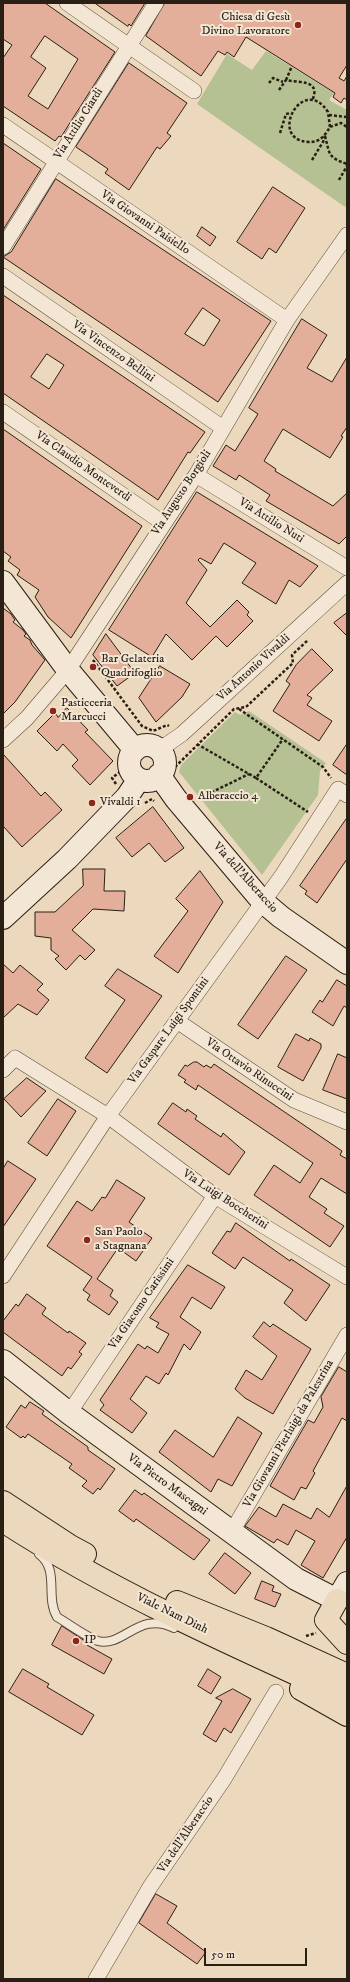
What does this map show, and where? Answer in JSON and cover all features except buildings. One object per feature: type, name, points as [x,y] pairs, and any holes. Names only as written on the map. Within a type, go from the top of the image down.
[{"type":"main road","name":"Viale Nam Dinh","points":[[3,1502],[70,1546],[264,1648],[347,1697]]},
{"type":"main road","name":"Viale Nam Dinh","points":[[3,1522],[51,1552],[174,1616],[238,1647],[264,1648],[347,1675]]},
{"type":"main road","points":[[342,1591],[326,1620],[347,1643]]},
{"type":"main road","points":[[264,1648],[347,1661]]},
{"type":"main road","points":[[264,1648],[300,1688],[347,1714]]},
{"type":"street","points":[[67,3],[128,47],[194,91]]},
{"type":"street","name":"Via Attilio Ciardi","points":[[3,247],[156,3]]},
{"type":"street","name":"Via Giovanni Paisiello","points":[[3,125],[287,320]]},
{"type":"street","name":"Via Augusto Borgioli","points":[[3,740],[27,718],[68,670],[163,522],[196,475],[287,320],[347,235]]},
{"type":"street","name":"Via Vincenzo Bellini","points":[[3,276],[223,428]]},
{"type":"street","name":"Via Claudio Monteverdi","points":[[3,412],[163,522]]},
{"type":"street","name":"Via Attilio Nuti","points":[[196,475],[347,568]]},
{"type":"street","points":[[3,582],[68,670],[135,750]]},
{"type":"street","name":"Via Antonio Vivaldi","points":[[159,750],[182,734],[347,583]]},
{"type":"street","points":[[3,900],[119,789],[152,775],[163,770],[164,761],[159,750],[148,745],[135,750],[130,758],[152,775]]},
{"type":"street","points":[[3,918],[67,859],[127,797],[152,775]]},
{"type":"street","name":"Via dell'Alberaccio","points":[[152,775],[176,799],[262,901],[280,917],[347,963]]},
{"type":"street","name":"Via Gaspare Luigi Spontini","points":[[3,1276],[108,1116],[262,901],[281,877],[319,818],[342,792]]},
{"type":"street","name":"Via Ottavio Rinuccini","points":[[177,1021],[294,1100],[347,1122]]},
{"type":"street","name":"Via Luigi Boccherini","points":[[3,1070],[15,1058],[108,1116],[215,1196],[347,1277]]},
{"type":"street","name":"Via Giacomo Carissimi","points":[[69,1413],[215,1196]]},
{"type":"street","name":"Via Giovanni Pierluigi da Palestrina","points":[[231,1533],[347,1335]]},
{"type":"street","name":"Via Pietro Mascagni","points":[[3,1361],[69,1413],[231,1533],[296,1579],[342,1591]]},
{"type":"street","name":"Via dell'Alberaccio","points":[[96,1979],[150,1887],[224,1779],[276,1692]]},
{"type":"lane","points":[[22,1543],[41,1555],[51,1568],[54,1611],[57,1617],[97,1640],[106,1641],[114,1639],[141,1625],[149,1623],[167,1624],[180,1631]]},
{"type":"lane","points":[[214,1646],[238,1647]]},
{"type":"path","points":[[279,90],[292,66]]},
{"type":"path","points":[[269,83],[274,78],[285,81],[301,81],[311,86],[315,94],[312,101]]},
{"type":"path","points":[[280,132],[282,130],[286,114],[291,113],[301,102],[312,101],[326,108],[329,115],[330,127],[312,160]]},
{"type":"path","points":[[291,113],[290,126],[299,139],[313,142],[325,136]]},
{"type":"path","points":[[329,115],[347,117]]},
{"type":"path","points":[[330,127],[342,124],[347,127]]},
{"type":"path","points":[[325,136],[328,152],[331,157],[347,165],[339,180]]},
{"type":"path","points":[[152,775],[173,769],[234,709],[246,707],[293,663],[292,655],[308,640]]},
{"type":"path","points":[[93,660],[142,726],[153,731],[167,725],[256,778],[319,818]]},
{"type":"path","points":[[239,709],[323,767],[342,792]]},
{"type":"path","points":[[256,778],[283,739]]},
{"type":"path","points":[[192,794],[196,800],[249,774]]},
{"type":"green space","points":[[266,51],[334,93],[329,100],[347,110],[347,204],[345,207],[197,104],[227,54],[252,70]]},
{"type":"green space","points":[[249,711],[326,763],[320,771],[318,795],[262,875],[179,772],[181,765],[235,712],[240,715]]},
{"type":"place","name":"Chiesa di Gesù Divino Lavoratore","points":[[298,25]]},
{"type":"place","name":"Bar Gelateria Quadrifoglio","points":[[93,667]]},
{"type":"place","name":"Pasticceria Marcucci","points":[[53,711]]},
{"type":"place","name":"Alberaccio 4","points":[[190,797]]},
{"type":"place","name":"Vivaldi 1","points":[[92,803]]},
{"type":"place","name":"San Paolo a Stagnana","points":[[87,1240]]},
{"type":"place","name":"IP","points":[[76,1641]]}]
